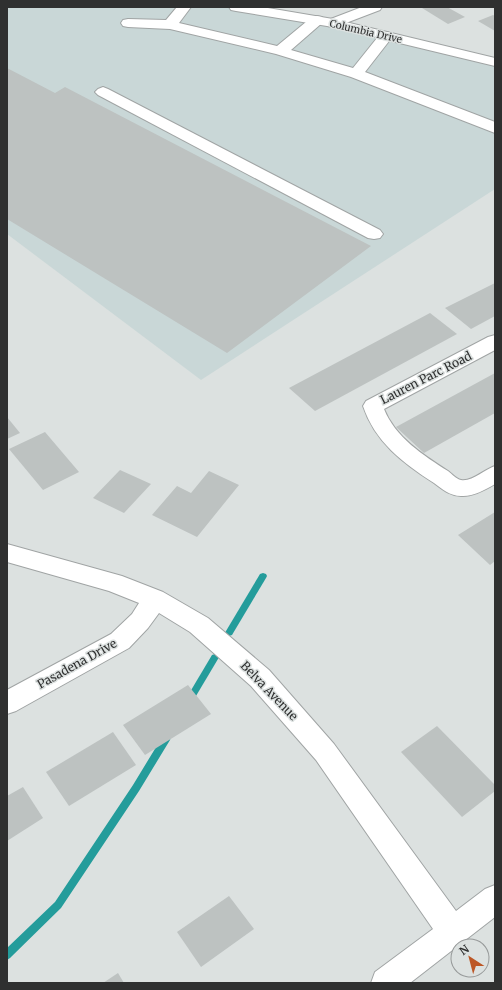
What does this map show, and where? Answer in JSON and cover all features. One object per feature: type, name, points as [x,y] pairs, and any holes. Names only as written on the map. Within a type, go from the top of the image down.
[{"type":"street","points":[[170,26],[184,7]]},
{"type":"street","name":"Columbia Drive","points":[[236,7],[333,23],[495,62]]},
{"type":"street","points":[[333,23],[375,7]]},
{"type":"street","points":[[280,52],[317,20]]},
{"type":"street","points":[[128,23],[170,26],[280,52],[356,74],[495,128]]},
{"type":"street","points":[[356,74],[386,36]]},
{"type":"street","points":[[103,92],[374,234]]},
{"type":"street","name":"Lauren Parc Road","points":[[495,342],[373,406],[376,417],[389,434],[420,465],[455,486],[472,487],[495,474]]},
{"type":"street","name":"Belva Avenue","points":[[7,553],[114,583],[155,598],[199,625],[260,678],[325,752],[453,932]]},
{"type":"street","name":"Pasadena Drive","points":[[7,703],[120,641],[140,621],[155,598]]},
{"type":"street","points":[[386,983],[495,900]]},
{"type":"shaded area","points":[[7,7],[230,7],[450,49],[495,60],[495,189],[201,380],[7,234]]},
{"type":"building","points":[[447,7],[465,17],[448,24],[422,8]]},
{"type":"building","points":[[493,15],[495,16],[495,31],[478,21]]},
{"type":"building","points":[[7,68],[55,93],[65,87],[371,246],[227,353],[7,219]]},
{"type":"building","points":[[495,283],[495,316],[471,329],[445,308]]},
{"type":"building","points":[[430,313],[457,334],[315,411],[289,388]]},
{"type":"building","points":[[495,373],[495,413],[424,453],[396,427]]},
{"type":"building","points":[[7,417],[20,433],[7,439]]},
{"type":"building","points":[[45,432],[79,472],[43,490],[9,449]]},
{"type":"building","points":[[120,470],[151,484],[124,513],[93,498]]},
{"type":"building","points":[[209,471],[239,485],[197,537],[152,515],[177,486],[191,493]]},
{"type":"building","points":[[495,512],[495,561],[490,565],[458,535]]},
{"type":"building","points":[[188,685],[211,714],[145,755],[123,725]]},
{"type":"building","points":[[437,726],[495,785],[495,791],[462,817],[401,752]]},
{"type":"building","points":[[113,732],[136,765],[69,806],[46,772]]},
{"type":"building","points":[[23,787],[43,818],[7,841],[7,796]]},
{"type":"building","points":[[229,896],[254,929],[201,967],[177,932]]},
{"type":"building","points":[[118,973],[124,983],[103,983]]},
{"type":"waterway","points":[[229,633],[263,576]]},
{"type":"waterway","points":[[190,699],[215,657]]},
{"type":"waterway","points":[[7,955],[58,905],[136,788],[167,737]]}]
